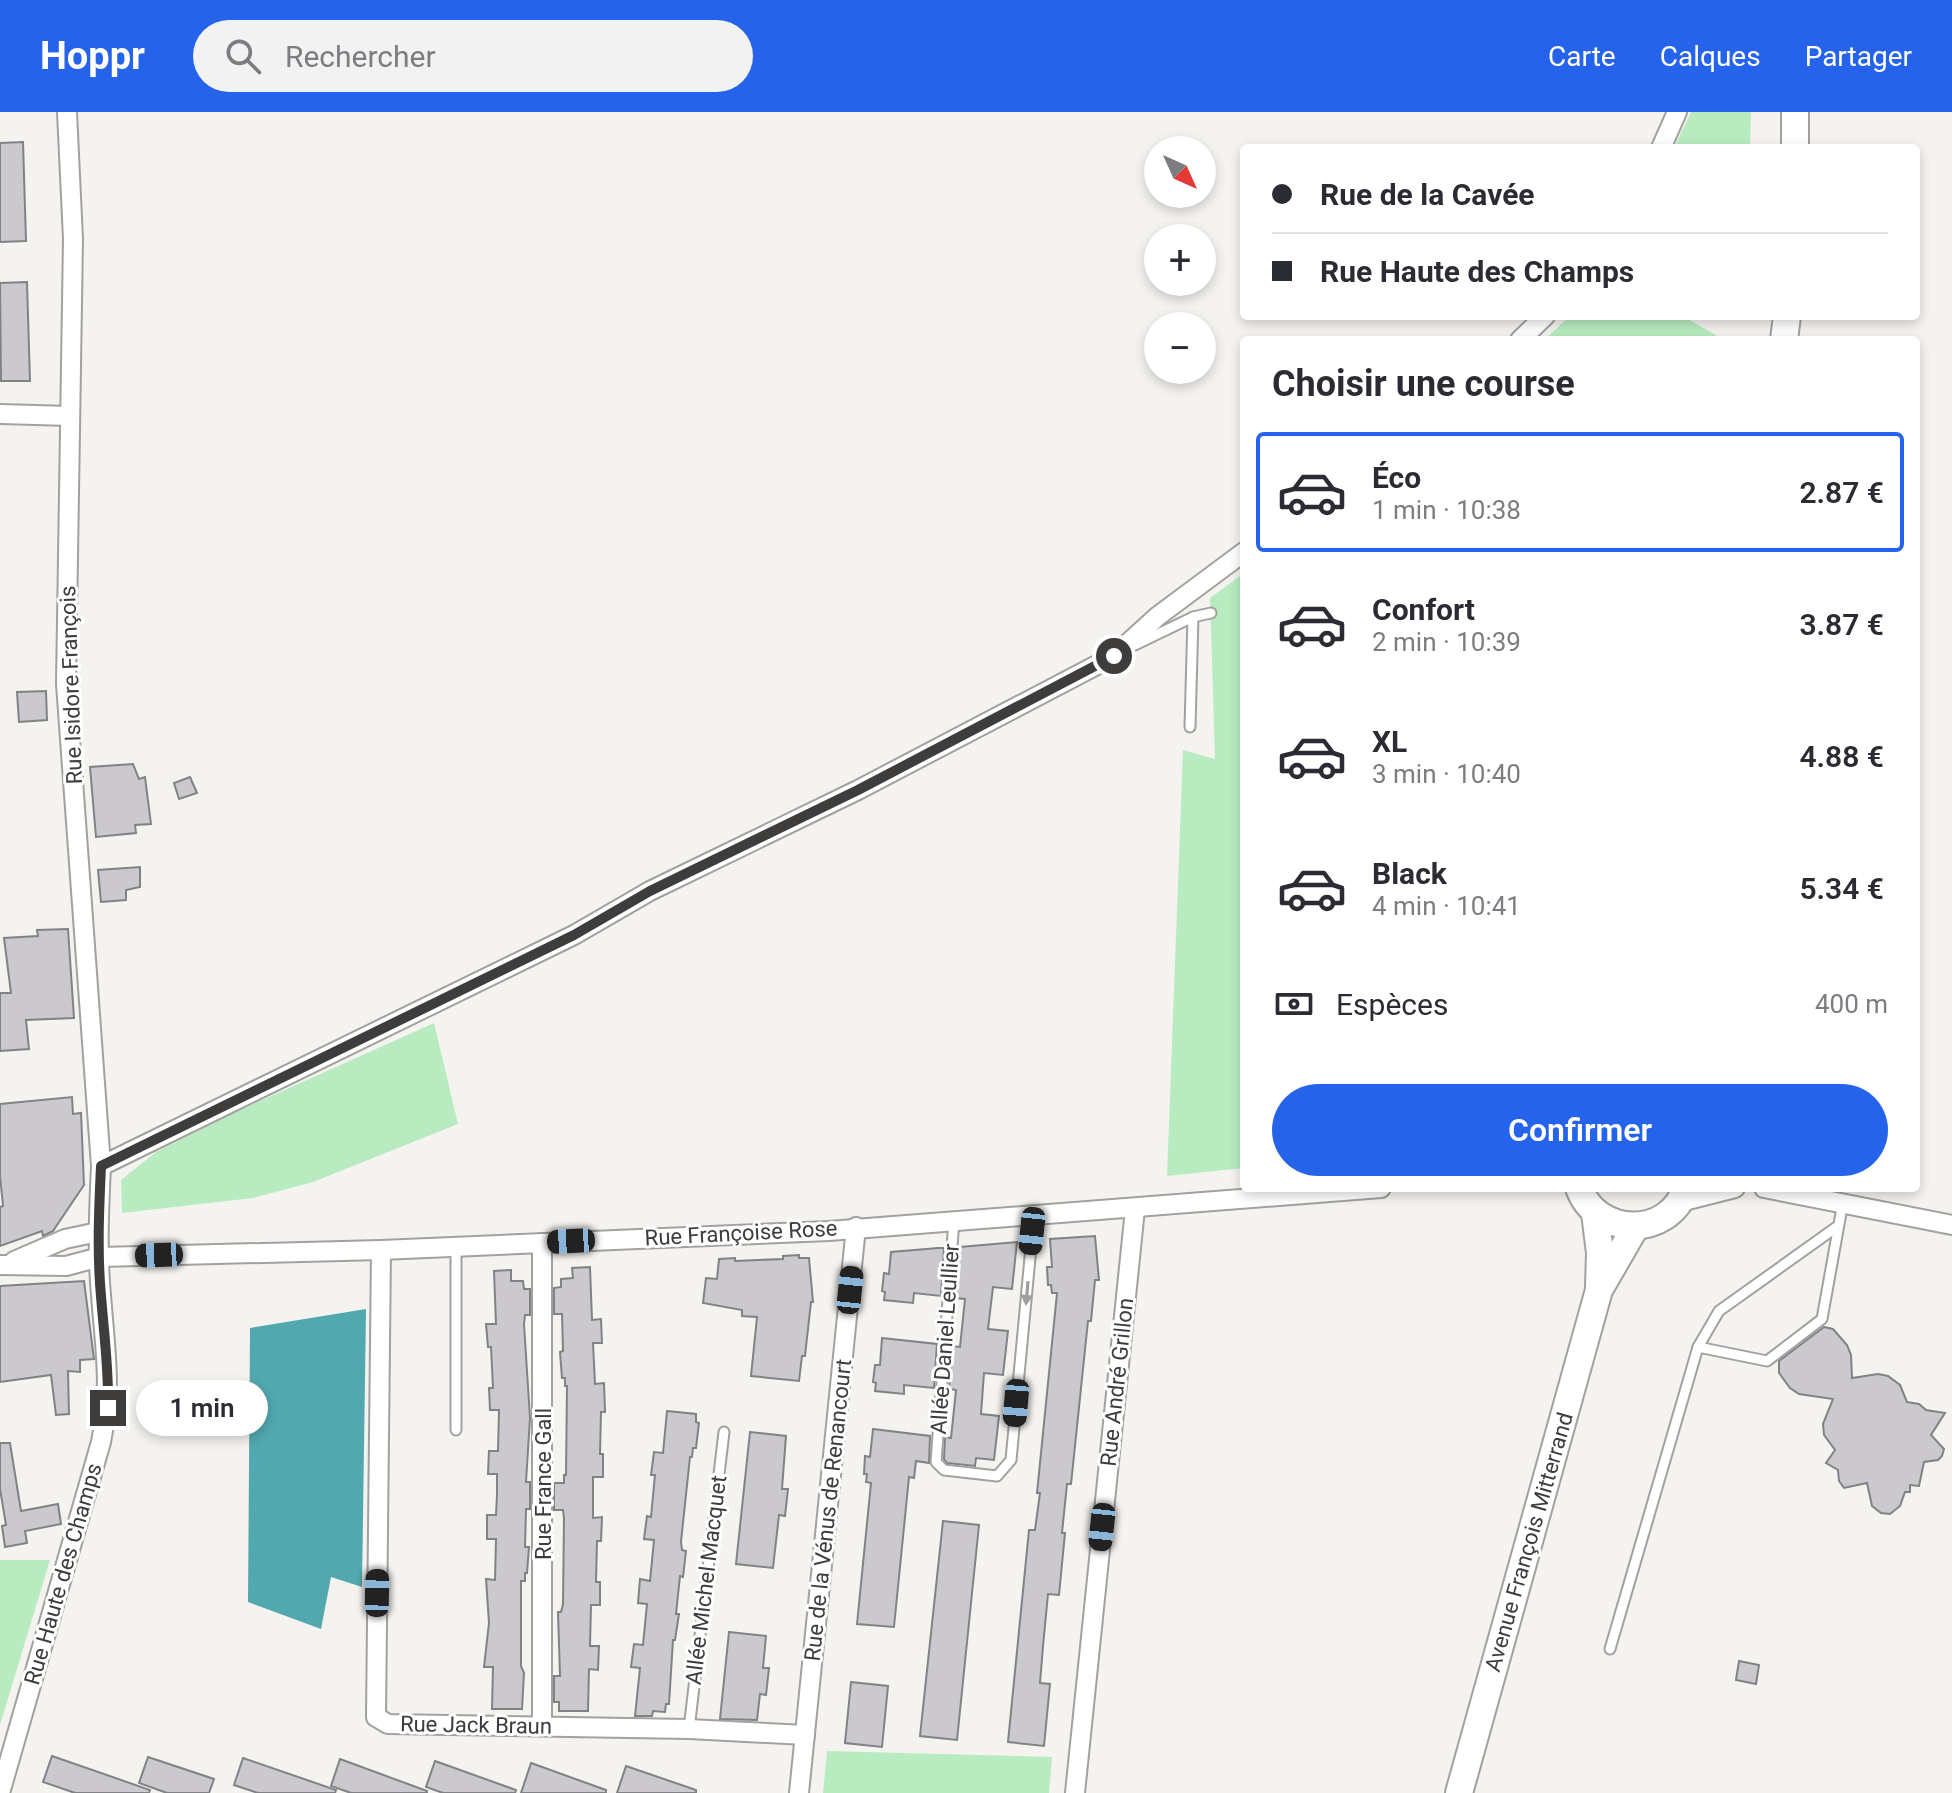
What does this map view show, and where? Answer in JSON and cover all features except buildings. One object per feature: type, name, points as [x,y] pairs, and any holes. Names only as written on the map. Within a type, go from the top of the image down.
[{"type":"main road","points":[[1795,112],[1795,144]]},
{"type":"main road","points":[[1579,1195],[1609,1222],[1626,1227],[1660,1220],[1674,1210],[1683,1195]]},
{"type":"main road","name":"Avenue François Mitterrand","points":[[1459,1793],[1599,1290],[1600,1253],[1579,1195]]},
{"type":"main road","name":"Avenue François Mitterrand","points":[[1599,1290],[1636,1226]]},
{"type":"street","name":"Rue Isidore François","points":[[67,112],[73,239],[66,684],[101,1166],[100,1257]]},
{"type":"street","points":[[1663,144],[1677,112]]},
{"type":"street","points":[[1524,336],[1541,320]]},
{"type":"street","points":[[0,414],[70,416]]},
{"type":"street","points":[[101,1166],[574,935],[650,891],[858,790],[1114,656],[1158,616],[1240,555]]},
{"type":"street","name":"Rue Françoise Rose","points":[[4,1264],[66,1266],[100,1257],[381,1250],[829,1231],[1334,1192]]},
{"type":"street","points":[[1683,1195],[1705,1192]]},
{"type":"street","points":[[1787,1192],[1952,1225]]},
{"type":"street","name":"Rue André Grillon","points":[[1075,1793],[1135,1209]]},
{"type":"street","name":"Rue de la Vénus de Renancourt","points":[[799,1793],[856,1227]]},
{"type":"street","points":[[4,1264],[65,1239],[98,1232]]},
{"type":"street","name":"Rue France Gall","points":[[542,1243],[542,1726]]},
{"type":"street","name":"Rue Jack Braun","points":[[381,1250],[376,1717],[388,1724],[689,1729],[805,1735]]},
{"type":"street","name":"Rue Haute des Champs","points":[[0,1793],[101,1442],[108,1408],[108,1359],[100,1257]]},
{"type":"lane","points":[[1114,656],[1193,617],[1211,613]]},
{"type":"lane","points":[[1190,727],[1193,617]]},
{"type":"lane","points":[[1698,1347],[1767,1361],[1822,1319],[1843,1202]]},
{"type":"lane","name":"Allée Daniel Leullier","points":[[954,1220],[936,1462],[944,1470],[997,1476],[1011,1460],[1034,1215]]},
{"type":"lane","points":[[1610,1649],[1698,1347],[1719,1311],[1838,1226]]},
{"type":"lane","points":[[456,1247],[456,1430]]},
{"type":"lane","name":"Allée Michel Macquet","points":[[689,1729],[724,1432]]},
{"type":"green space","points":[[1691,112],[1751,112],[1750,144],[1676,144]]},
{"type":"green space","points":[[1566,320],[1690,320],[1717,336],[1548,336]]},
{"type":"green space","points":[[1240,576],[1240,1168],[1167,1176],[1183,750],[1215,759],[1210,598]]},
{"type":"green space","points":[[434,1023],[458,1124],[313,1182],[253,1198],[122,1213],[121,1180],[156,1152],[229,1115]]},
{"type":"green space","points":[[0,1560],[50,1560],[0,1725]]},
{"type":"green space","points":[[827,1751],[1052,1757],[1049,1793],[823,1793]]},
{"type":"water","points":[[366,1309],[362,1587],[331,1577],[321,1629],[248,1602],[250,1328]]},
{"type":"route","points":[[108,1408],[108,1359],[98,1232],[101,1166],[132,1148],[574,935],[650,891],[858,790],[1114,656]]}]
